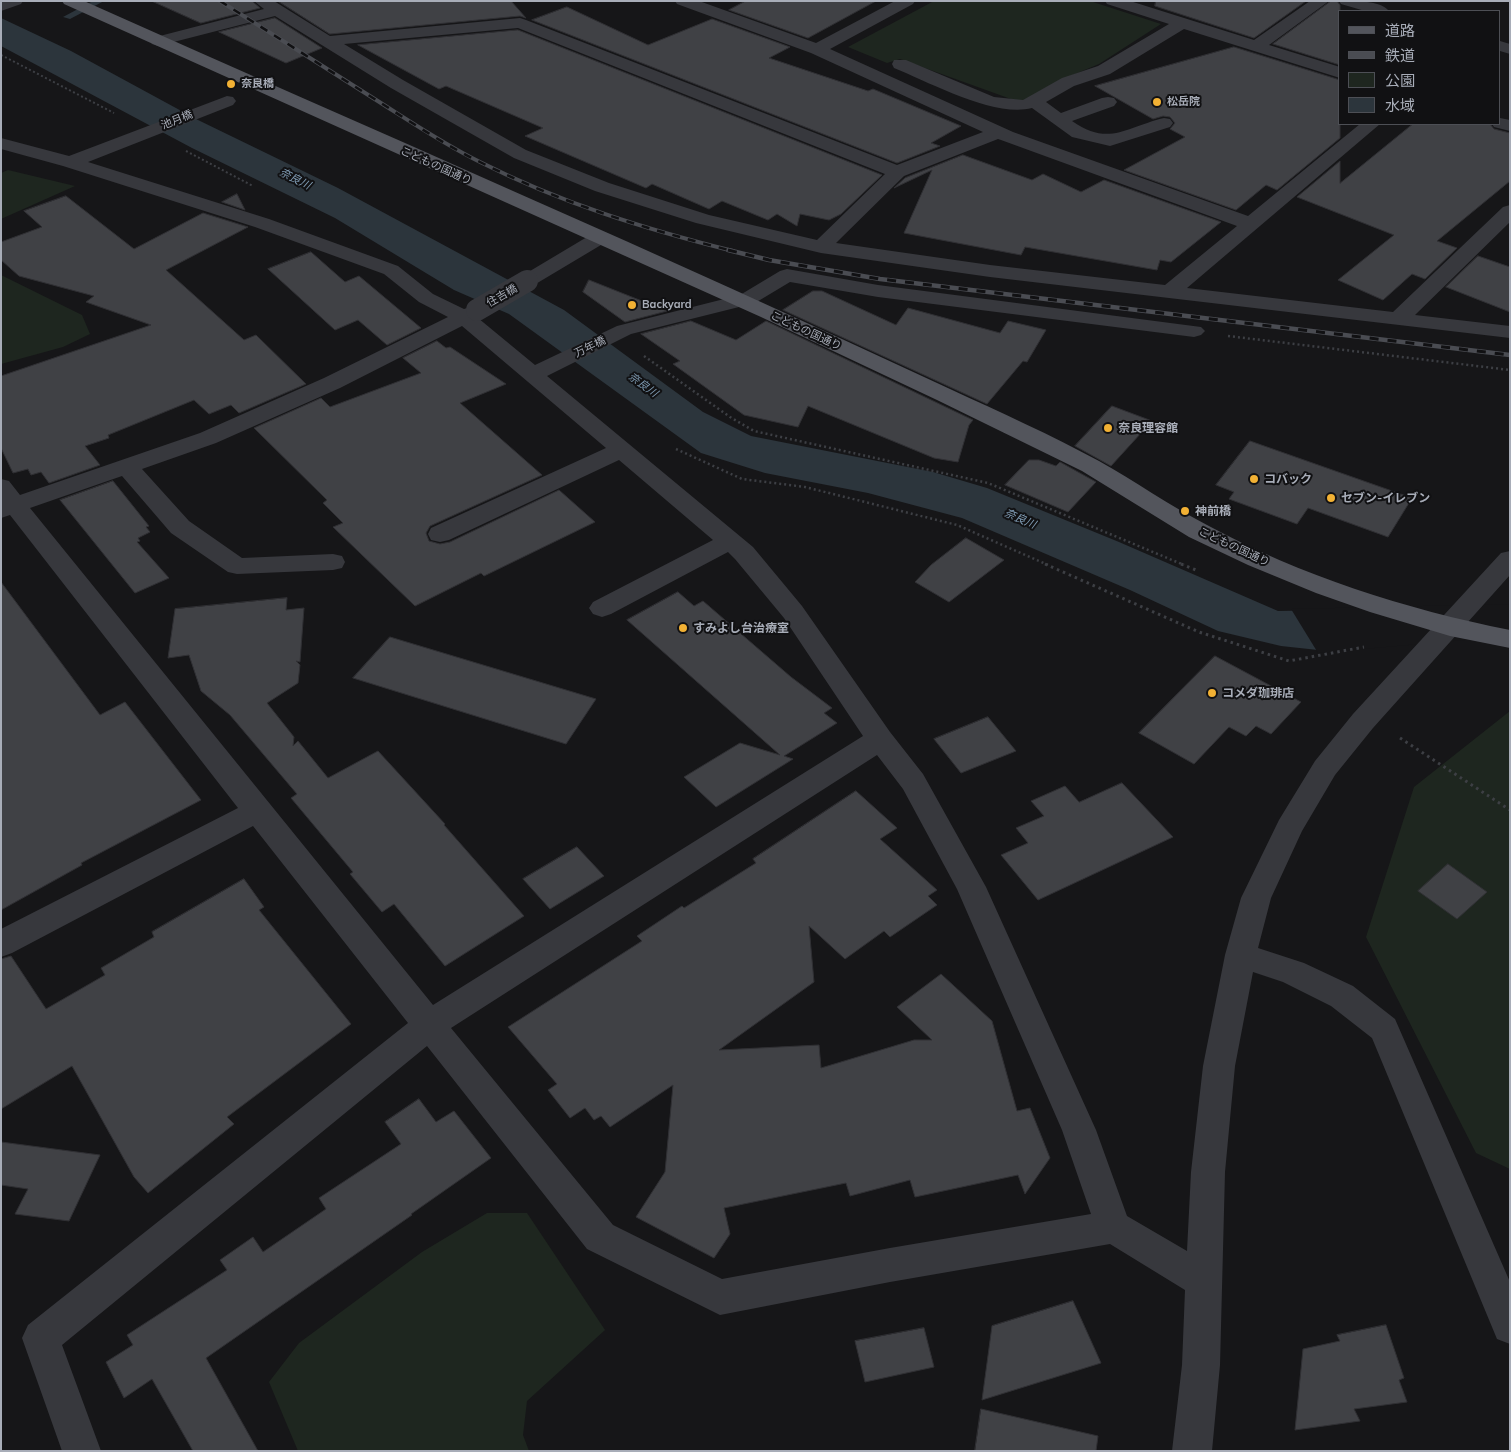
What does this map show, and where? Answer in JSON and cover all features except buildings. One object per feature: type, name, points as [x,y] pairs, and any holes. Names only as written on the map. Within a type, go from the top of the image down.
[{"type":"main road","name":"こどもの国通り","points":[[71,2],[741,302],[1032,436],[1090,466],[1198,531],[1257,559],[1325,587],[1450,627],[1510,639]]},
{"type":"street","points":[[817,49],[907,1]]},
{"type":"street","points":[[1113,1],[1338,72]]},
{"type":"street","points":[[1255,47],[1321,1]]},
{"type":"street","points":[[1347,1],[1378,10]]},
{"type":"street","points":[[695,3],[817,49],[999,132],[1251,224]]},
{"type":"street","points":[[158,41],[273,5],[397,84],[520,154],[602,187],[702,219],[821,247],[990,271],[1510,332]]},
{"type":"street","points":[[328,41],[520,23],[896,172]]},
{"type":"street","points":[[900,64],[991,102],[1024,105],[1034,102],[1068,82],[1104,70],[1182,23]]},
{"type":"street","name":"池月橋","points":[[70,162],[227,101]]},
{"type":"street","points":[[1034,102],[1078,133],[1110,141],[1142,131],[1164,131]]},
{"type":"street","points":[[1060,119],[1108,102]]},
{"type":"street","points":[[1171,291],[1370,125]]},
{"type":"street","points":[[821,247],[896,172],[999,132]]},
{"type":"street","points":[[1,143],[70,162],[262,223],[391,270],[426,298],[471,314],[532,375],[744,553],[793,612],[880,739],[913,782],[971,887],[1079,1130],[1113,1226],[1205,1281]]},
{"type":"street","points":[[1398,319],[1510,211]]},
{"type":"street","name":"住吉橋","points":[[6,501],[127,467],[208,438],[332,383],[471,314],[599,238]]},
{"type":"street","name":"万年橋","points":[[532,375],[624,330],[741,302],[787,275],[878,291],[1194,331]]},
{"type":"street","points":[[440,534],[620,450]]},
{"type":"street","points":[[127,467],[180,528],[237,566],[333,562]]},
{"type":"street","points":[[6,501],[600,1237],[720,1297],[899,1263],[1113,1226]]},
{"type":"street","points":[[602,608],[730,541]]},
{"type":"street","points":[[1192,1451],[1201,1365],[1208,1172],[1219,1066],[1241,955],[1256,898],[1289,828],[1325,768],[1364,721],[1510,559]]},
{"type":"street","points":[[82,1451],[41,1338],[430,1024],[880,739]]},
{"type":"street","points":[[1,944],[257,812]]},
{"type":"street","points":[[1241,955],[1293,972],[1342,996],[1384,1029],[1510,1326]]},
{"type":"path","points":[[1,55],[259,190]]},
{"type":"path","points":[[1194,331],[1510,370]]},
{"type":"path","points":[[614,335],[730,417],[754,431],[988,483],[1198,571]]},
{"type":"path","points":[[670,446],[742,479],[806,488],[957,525],[1200,632],[1289,661],[1364,647]]},
{"type":"path","points":[[1400,738],[1510,810]]},
{"type":"green space","points":[[934,1],[1090,1],[1161,24],[1099,64],[1063,79],[1022,103],[900,59],[887,63],[848,47]]},
{"type":"green space","points":[[8,170],[75,186],[1,219],[1,173]]},
{"type":"green space","points":[[1,275],[82,315],[90,334],[63,347],[1,364]]},
{"type":"green space","points":[[1510,711],[1510,1169],[1476,1153],[1366,937],[1414,787]]},
{"type":"green space","points":[[487,1213],[527,1213],[605,1330],[527,1401],[523,1435],[529,1451],[298,1451],[269,1382],[299,1343],[422,1252]]},
{"type":"water","name":"奈良川","points":[[1,18],[71,51],[198,120],[338,188],[564,310],[703,412],[751,436],[933,472],[987,488],[1119,542],[1278,611],[1510,607],[1318,650],[1281,646],[1218,631],[1130,590],[962,518],[868,493],[765,473],[701,453],[509,314],[454,290],[335,218],[192,148],[1,46]]},
{"type":"pier","points":[[1510,604],[1510,636],[1318,653],[1291,609]]},
{"type":"waterway","points":[[67,17],[100,1]]},
{"type":"railway","points":[[220,1],[426,132],[480,162],[541,190],[604,214],[668,234],[733,251]]},
{"type":"railway","points":[[728,250],[769,260],[880,279],[1510,355]]},
{"type":"place","name":"奈良橋","points":[[231,84]]},
{"type":"place","name":"松岳院","points":[[1157,102]]},
{"type":"place","name":"Backyard","points":[[632,305]]},
{"type":"place","name":"奈良理容館","points":[[1108,428]]},
{"type":"place","name":"コバック","points":[[1254,479]]},
{"type":"place","name":"セブン-イレブン","points":[[1331,498]]},
{"type":"place","name":"神前橋","points":[[1185,511]]},
{"type":"place","name":"すみよし台治療室","points":[[683,628]]},
{"type":"place","name":"コメダ珈琲店","points":[[1212,693]]}]
